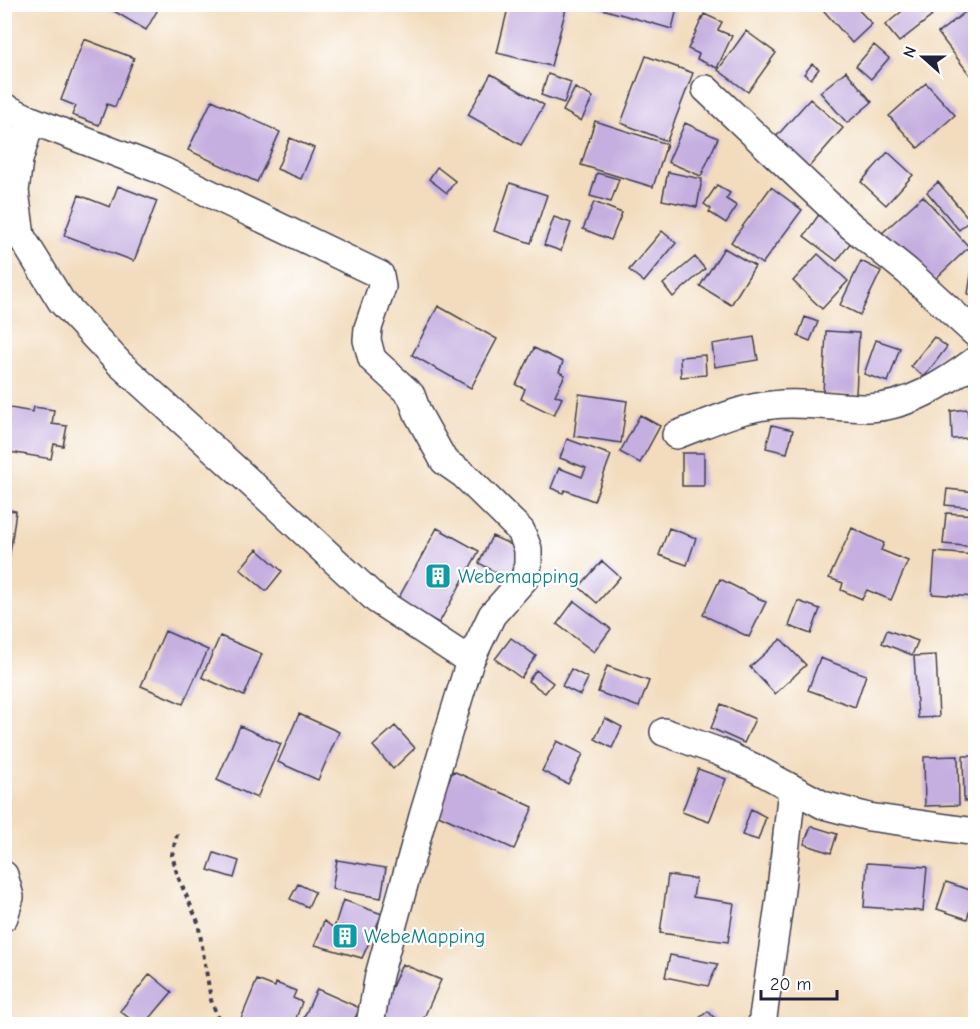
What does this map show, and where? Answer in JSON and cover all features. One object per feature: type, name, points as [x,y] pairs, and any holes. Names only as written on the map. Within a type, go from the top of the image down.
[{"type":"street","points":[[706,89],[850,225],[907,271],[975,334]]},
{"type":"street","points":[[4,107],[31,120],[162,171],[380,275],[382,286],[367,340],[372,359],[411,395],[418,414],[444,461],[464,475],[521,531],[528,549],[525,578],[492,615],[470,661],[404,884],[379,975],[369,1024]]},
{"type":"street","points":[[31,120],[19,160],[15,191],[21,236],[62,301],[120,364],[377,600],[470,661]]},
{"type":"street","points":[[676,435],[749,409],[773,404],[871,408],[900,401],[932,390],[975,360]]},
{"type":"street","points":[[664,732],[753,767],[823,805],[869,817],[975,832]]},
{"type":"street","points":[[762,1024],[780,898],[792,789]]},
{"type":"street","points":[[4,875],[10,897],[4,917]]},
{"type":"path","points":[[177,834],[172,855],[178,877],[198,922],[210,992],[220,1024]]},
{"type":"building","points":[[116,4],[161,4],[146,30],[112,10]]},
{"type":"building","points":[[509,4],[567,5],[551,66],[497,53]]},
{"type":"building","points":[[585,4],[678,4],[672,29]]},
{"type":"building","points":[[831,4],[853,4],[872,24],[852,43],[824,11]]},
{"type":"building","points":[[911,4],[923,4],[932,16],[899,42],[885,25]]},
{"type":"building","points":[[976,4],[976,77],[973,79],[938,33]]},
{"type":"building","points":[[704,14],[722,22],[718,30],[732,36],[717,68],[697,59],[699,54],[688,49]]},
{"type":"building","points":[[746,31],[776,53],[748,92],[718,70]]},
{"type":"building","points":[[84,39],[134,58],[115,107],[107,104],[99,125],[72,115],[76,106],[61,100]]},
{"type":"building","points":[[874,45],[889,58],[871,79],[856,66]]},
{"type":"building","points":[[646,56],[693,73],[667,141],[621,123]]},
{"type":"building","points":[[812,64],[819,69],[811,79],[804,74]]},
{"type":"building","points":[[846,71],[872,102],[847,123],[820,92]]},
{"type":"building","points":[[491,74],[544,105],[521,145],[468,115]]},
{"type":"building","points":[[548,74],[571,82],[564,103],[541,95]]},
{"type":"building","points":[[926,83],[955,115],[918,148],[889,116]]},
{"type":"building","points":[[575,88],[593,97],[581,121],[563,111]]},
{"type":"building","points":[[810,99],[843,128],[808,168],[775,138]]},
{"type":"building","points":[[212,100],[280,132],[257,182],[188,150]]},
{"type":"building","points":[[595,121],[667,144],[653,187],[581,165]]},
{"type":"building","points":[[685,123],[718,138],[701,176],[668,162]]},
{"type":"building","points":[[290,138],[314,148],[301,179],[277,169]]},
{"type":"building","points":[[888,152],[913,175],[886,205],[861,182]]},
{"type":"building","points":[[437,167],[455,181],[447,193],[429,179]]},
{"type":"building","points":[[668,172],[702,179],[697,207],[662,200]]},
{"type":"building","points":[[597,173],[619,179],[611,202],[590,196]]},
{"type":"building","points":[[938,182],[970,220],[959,230],[927,192]]},
{"type":"building","points":[[510,183],[547,195],[531,243],[494,231]]},
{"type":"building","points":[[717,185],[730,193],[726,199],[737,206],[726,223],[709,212],[711,209],[704,204]]},
{"type":"building","points":[[118,186],[157,201],[134,261],[64,235],[79,195],[110,207]]},
{"type":"building","points":[[771,187],[802,210],[762,264],[731,242]]},
{"type":"building","points":[[923,196],[969,247],[928,286],[881,234]]},
{"type":"building","points":[[594,202],[622,213],[611,240],[583,229]]},
{"type":"building","points":[[820,213],[854,238],[837,261],[804,236]]},
{"type":"building","points":[[554,217],[571,223],[561,251],[544,245]]},
{"type":"building","points":[[662,231],[676,243],[644,282],[629,270]]},
{"type":"building","points":[[724,248],[755,266],[731,305],[700,286]]},
{"type":"building","points":[[818,254],[848,281],[822,309],[793,281]]},
{"type":"building","points":[[974,256],[976,256],[976,296],[968,294]]},
{"type":"building","points":[[695,257],[705,269],[673,297],[663,284]]},
{"type":"building","points":[[861,261],[881,271],[860,315],[840,305]]},
{"type":"building","points":[[438,306],[497,339],[471,388],[412,355]]},
{"type":"building","points":[[805,317],[818,322],[810,341],[798,336]]},
{"type":"building","points":[[826,331],[859,333],[856,395],[823,394]]},
{"type":"building","points":[[754,337],[758,360],[715,367],[712,344]]},
{"type":"building","points":[[934,337],[947,347],[924,377],[911,366]]},
{"type":"building","points":[[876,340],[900,348],[888,382],[864,374]]},
{"type":"building","points":[[534,348],[563,362],[559,372],[565,375],[555,395],[562,398],[554,415],[521,399],[525,389],[516,385]]},
{"type":"building","points":[[705,355],[706,375],[681,377],[680,357]]},
{"type":"building","points":[[579,394],[627,401],[621,443],[574,436]]},
{"type":"building","points":[[4,407],[33,412],[34,407],[54,410],[52,424],[67,426],[63,446],[54,444],[51,459],[4,451]]},
{"type":"building","points":[[967,409],[968,416],[976,416],[976,432],[968,432],[968,438],[952,439],[951,411]]},
{"type":"building","points":[[640,415],[660,426],[640,463],[620,452]]},
{"type":"building","points":[[772,425],[793,430],[787,453],[766,448]]},
{"type":"building","points":[[567,439],[611,455],[594,501],[565,490],[563,493],[551,488],[559,468],[582,477],[586,468],[560,458]]},
{"type":"building","points":[[682,453],[704,453],[704,486],[682,486]]},
{"type":"building","points":[[947,489],[976,492],[976,508],[945,505]]},
{"type":"building","points":[[4,509],[16,511],[8,568],[4,567]]},
{"type":"building","points":[[946,513],[976,515],[976,547],[943,544]]},
{"type":"building","name":"Webemapping","points":[[437,528],[479,551],[439,623],[397,601]]},
{"type":"building","points":[[669,528],[696,538],[687,565],[659,555]]},
{"type":"building","points":[[852,528],[884,543],[881,550],[908,561],[891,600],[867,590],[862,599],[841,590],[843,583],[829,578]]},
{"type":"building","name":"Webemapping","points":[[492,536],[523,550],[507,579],[479,563]]},
{"type":"building","points":[[257,549],[282,571],[266,591],[240,569]]},
{"type":"building","points":[[935,552],[976,555],[976,597],[932,594]]},
{"type":"building","name":"Webemapping","points":[[602,561],[620,577],[597,603],[579,587]]},
{"type":"building","points":[[720,579],[766,602],[749,637],[703,615]]},
{"type":"building","name":"Webemapping","points":[[574,601],[611,629],[594,652],[557,624]]},
{"type":"building","points":[[798,601],[820,609],[811,634],[789,626]]},
{"type":"building","points":[[887,630],[918,641],[912,655],[882,643]]},
{"type":"building","points":[[165,631],[208,650],[183,704],[141,686]]},
{"type":"building","points":[[220,636],[262,654],[244,696],[202,677]]},
{"type":"building","name":"Webemapping","points":[[511,638],[536,656],[521,678],[495,659]]},
{"type":"building","points":[[781,639],[806,665],[775,694],[750,667]]},
{"type":"building","points":[[936,655],[939,717],[918,718],[914,656]]},
{"type":"building","points":[[820,658],[866,675],[855,707],[808,690]]},
{"type":"building","points":[[607,666],[649,681],[639,707],[598,692]]},
{"type":"building","points":[[571,669],[588,678],[580,695],[562,686]]},
{"type":"building","points":[[536,670],[553,683],[545,693],[528,681]]},
{"type":"building","points":[[721,704],[755,719],[744,743],[711,728]]},
{"type":"building","points":[[299,714],[339,732],[318,780],[278,762]]},
{"type":"building","points":[[605,718],[622,727],[612,748],[595,739]]},
{"type":"building","points":[[240,726],[281,744],[257,798],[217,780]]},
{"type":"building","points":[[395,726],[415,748],[393,769],[373,746]]},
{"type":"building","points":[[557,741],[583,754],[568,784],[542,771]]},
{"type":"building","points":[[958,756],[959,805],[925,806],[924,757]]},
{"type":"building","points":[[963,756],[976,756],[976,801],[964,801]]},
{"type":"building","points":[[698,769],[726,779],[709,822],[682,812]]},
{"type":"building","points":[[453,771],[533,807],[514,849],[434,813]]},
{"type":"building","points":[[751,809],[766,817],[758,840],[742,835]]},
{"type":"building","points":[[811,826],[837,834],[831,853],[804,844]]},
{"type":"building","points":[[214,853],[239,861],[234,878],[208,870]]},
{"type":"building","name":"Webemapping","points":[[337,860],[386,868],[381,898],[332,889]]},
{"type":"building","points":[[867,863],[927,867],[923,911],[864,907]]},
{"type":"building","points":[[668,875],[696,879],[693,897],[734,903],[728,942],[660,933]]},
{"type":"building","points":[[946,882],[976,892],[967,919],[937,909]]},
{"type":"building","points":[[298,884],[315,892],[308,907],[290,899]]},
{"type":"building","name":"WebeMapping","points":[[343,900],[382,914],[362,958],[315,945],[324,921],[334,928]]},
{"type":"building","points":[[670,955],[718,964],[708,986],[665,977]]},
{"type":"building","points":[[402,964],[441,980],[421,1024],[376,1024]]},
{"type":"building","points":[[150,974],[172,992],[145,1024],[137,1024],[120,1011]]},
{"type":"building","points":[[257,980],[275,987],[276,983],[296,991],[293,998],[302,1002],[294,1024],[254,1024],[241,1019]]},
{"type":"building","points":[[317,989],[360,1008],[352,1024],[301,1024]]},
{"type":"building","points":[[708,1011],[720,1024],[692,1024]]},
{"type":"place","name":"Webemapping","points":[[438,576]]},
{"type":"place","name":"WebeMapping","points":[[345,936]]}]
